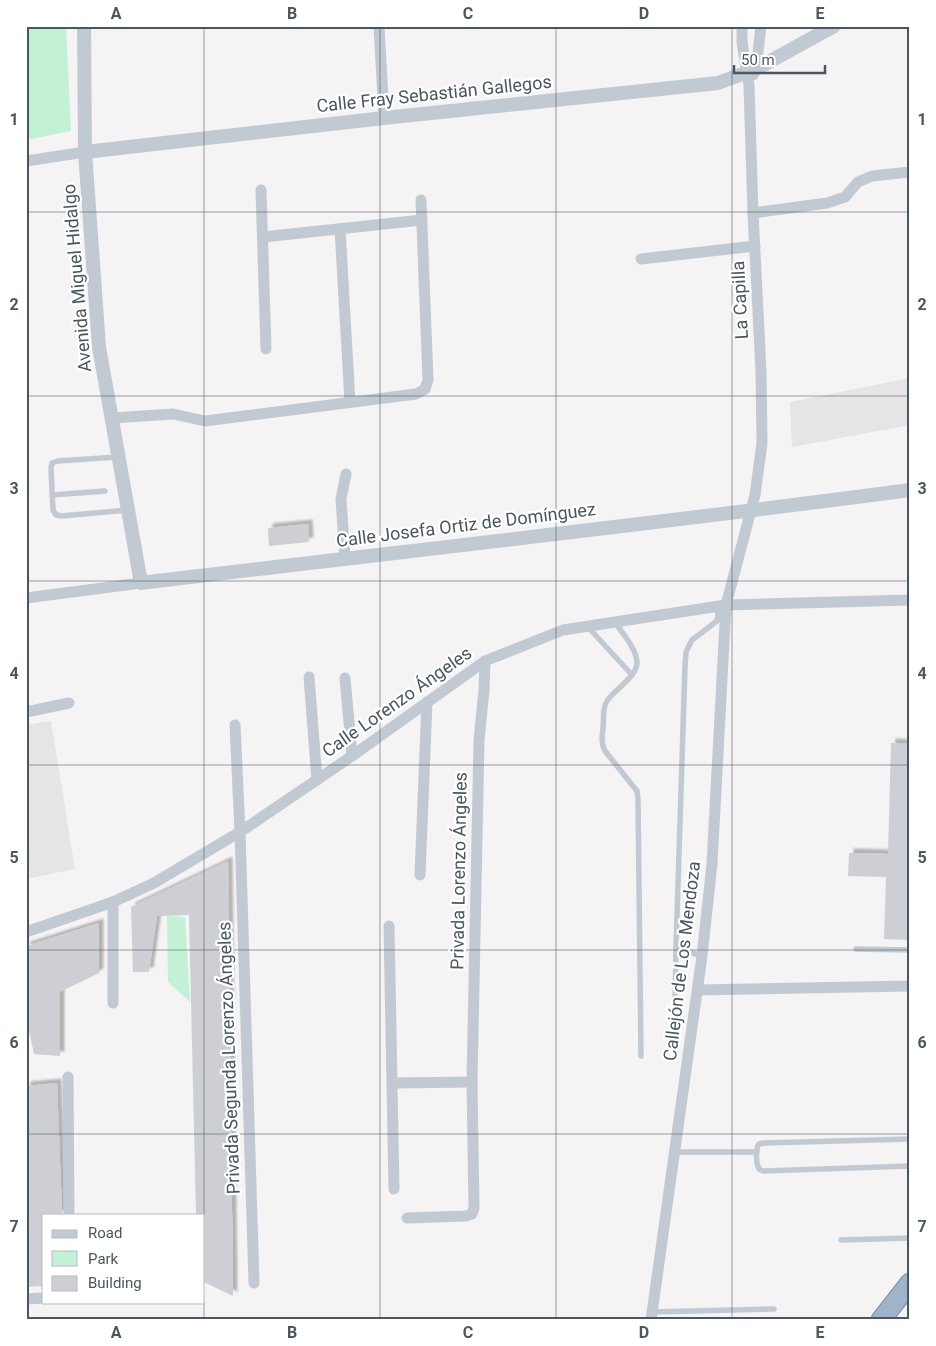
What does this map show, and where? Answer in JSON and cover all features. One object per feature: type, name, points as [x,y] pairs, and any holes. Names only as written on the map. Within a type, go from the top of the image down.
[{"type":"highway","points":[[881,1320],[910,1282]]},
{"type":"street","name":"Avenida Miguel Hidalgo","points":[[84,26],[85,152],[99,347],[141,583]]},
{"type":"street","points":[[379,26],[384,118]]},
{"type":"street","points":[[742,26],[742,42],[750,76]]},
{"type":"street","points":[[750,76],[761,26]]},
{"type":"street","name":"Calle Fray Sebastián Gallegos","points":[[26,161],[85,152],[384,118],[718,83],[750,76],[834,26]]},
{"type":"street","name":"La Capilla","points":[[750,76],[754,246],[761,370],[762,443],[755,495],[750,512]]},
{"type":"street","points":[[753,213],[827,203],[845,197],[858,182],[872,176],[910,172]]},
{"type":"street","points":[[261,190],[266,349]]},
{"type":"street","points":[[112,418],[173,414],[205,421],[416,394],[425,390],[428,380],[421,200]]},
{"type":"street","points":[[263,237],[422,220]]},
{"type":"street","points":[[340,229],[350,402]]},
{"type":"street","points":[[642,259],[754,246]]},
{"type":"street","points":[[345,558],[341,499],[346,474]]},
{"type":"street","name":"Calle Josefa Ortiz de Domínguez","points":[[26,598],[345,558],[750,512],[910,490]]},
{"type":"street","points":[[721,605],[750,512]]},
{"type":"street","name":"Calle Lorenzo Ángeles","points":[[26,932],[114,902],[154,884],[240,832],[352,756],[485,661],[563,630],[721,605],[910,600]]},
{"type":"street","name":"Callejón de Los Mendoza","points":[[652,1316],[698,990],[713,855],[721,605]]},
{"type":"street","name":"Privada Lorenzo Ángeles","points":[[407,1218],[466,1216],[472,1214],[474,1208],[472,1082],[479,740],[485,661]]},
{"type":"street","points":[[309,677],[317,780]]},
{"type":"street","points":[[345,678],[352,756]]},
{"type":"street","points":[[420,875],[427,702]]},
{"type":"street","points":[[26,712],[69,703]]},
{"type":"street","name":"Privada Segunda Lorenzo Ángeles","points":[[235,725],[254,1284]]},
{"type":"street","points":[[113,1003],[114,902]]},
{"type":"street","points":[[389,926],[394,1189]]},
{"type":"street","points":[[698,990],[910,986]]},
{"type":"street","points":[[68,1077],[69,1214]]},
{"type":"street","points":[[393,1084],[472,1082]]},
{"type":"street","points":[[26,1299],[42,1298]]},
{"type":"lane","points":[[119,457],[58,460],[52,463],[53,510],[56,514],[62,516],[128,510]]},
{"type":"lane","points":[[52,495],[105,491]]},
{"type":"lane","points":[[675,1004],[684,666],[686,652],[692,640],[714,625],[717,621],[721,605]]},
{"type":"lane","points":[[615,622],[633,651],[637,660],[637,667],[632,675],[606,702],[602,743],[605,750],[637,792],[638,798],[641,1056]]},
{"type":"lane","points":[[587,626],[632,675]]},
{"type":"lane","points":[[676,948],[702,956]]},
{"type":"lane","points":[[856,949],[910,950]]},
{"type":"lane","points":[[910,1139],[764,1143],[759,1144],[757,1152],[757,1166],[763,1171],[910,1166]]},
{"type":"lane","points":[[674,1152],[757,1152]]},
{"type":"lane","points":[[841,1240],[910,1238]]},
{"type":"lane","points":[[652,1316],[774,1309]]},
{"type":"shaded area","points":[[910,378],[910,425],[792,447],[790,402]]},
{"type":"shaded area","points":[[51,721],[75,869],[26,879],[26,725]]},
{"type":"green space","points":[[66,26],[71,131],[26,140],[26,29]]},
{"type":"green space","points":[[167,916],[185,917],[190,1002],[168,982]]},
{"type":"building","points":[[308,524],[309,542],[269,546],[268,528]]},
{"type":"building","points":[[891,743],[910,744],[910,940],[884,939],[886,877],[848,876],[849,853],[888,854]]},
{"type":"building","points":[[228,861],[233,1296],[205,1282],[205,1214],[196,1214],[189,915],[157,916],[149,972],[133,972],[131,907]]},
{"type":"building","points":[[99,923],[99,973],[60,992],[60,1056],[34,1054],[26,1016],[26,946]]},
{"type":"building","points":[[57,1083],[62,1214],[42,1214],[42,1286],[26,1287],[26,1086]]}]
